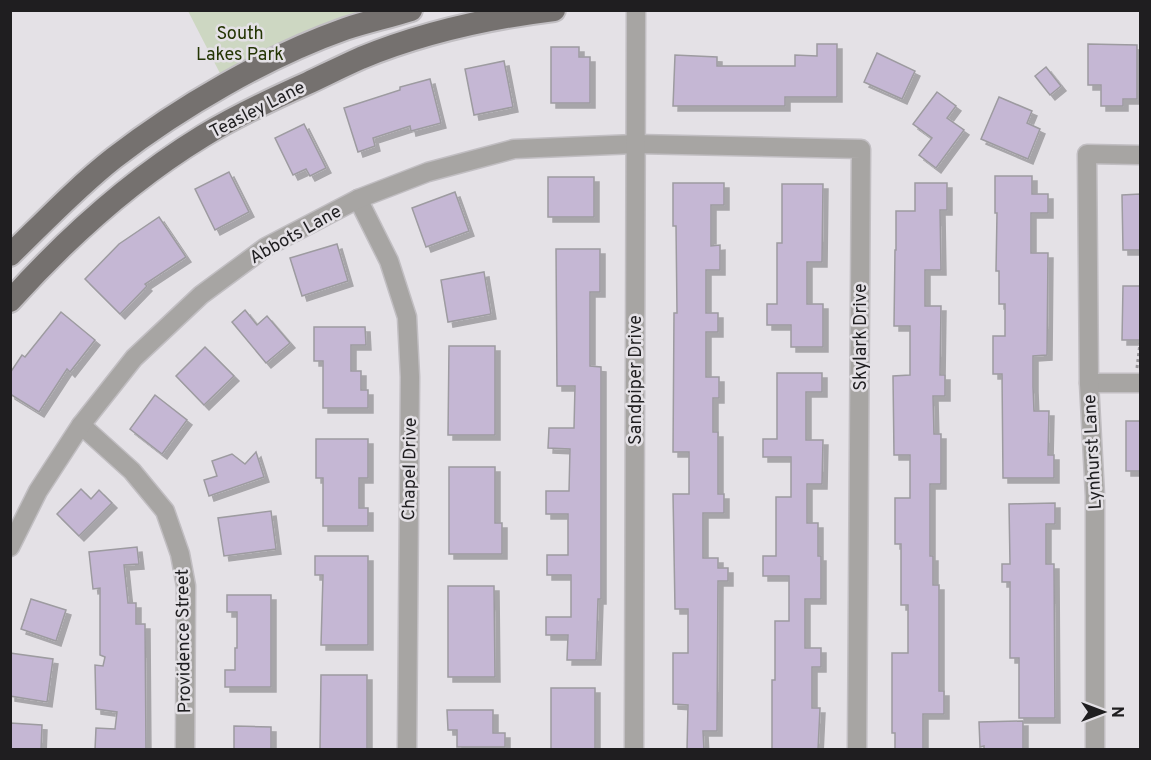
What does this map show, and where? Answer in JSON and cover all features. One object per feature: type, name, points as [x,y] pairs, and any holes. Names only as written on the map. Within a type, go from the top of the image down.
[{"type":"main road","name":"Teasley Lane","points":[[10,255],[85,183],[114,159],[186,109],[241,76],[309,44],[345,29],[411,10]]},
{"type":"main road","name":"Teasley Lane","points":[[10,301],[42,266],[107,207],[154,170],[202,137],[254,108],[362,58],[393,47],[455,28],[554,10]]},
{"type":"street","name":"Sandpiper Drive","points":[[634,750],[636,10]]},
{"type":"street","name":"Abbots Lane","points":[[10,547],[38,491],[81,425],[134,358],[201,295],[266,247],[358,199],[428,172],[514,149],[636,144]]},
{"type":"street","name":"Skylark Drive","points":[[636,144],[861,149],[857,750]]},
{"type":"street","name":"Lynhurst Lane","points":[[1095,750],[1095,496],[1089,383],[1087,154],[1140,155]]},
{"type":"street","name":"Chapel Drive","points":[[358,199],[389,261],[406,317],[410,377],[407,750]]},
{"type":"street","points":[[1089,383],[1139,378]]},
{"type":"street","name":"Providence Street","points":[[81,425],[132,471],[165,511],[180,554],[186,586],[185,750]]},
{"type":"path","points":[[1139,378],[1140,344]]},
{"type":"green space","name":"South Lakes Park","points":[[188,11],[416,11],[226,85]]},
{"type":"building","points":[[817,44],[837,44],[837,97],[785,97],[785,106],[673,106],[675,55],[717,57],[717,66],[795,66],[795,55],[817,56]]},
{"type":"building","points":[[1088,44],[1137,45],[1137,99],[1123,99],[1123,106],[1101,106],[1101,85],[1088,85]]},
{"type":"building","points":[[551,47],[579,47],[579,57],[590,57],[590,103],[551,103]]},
{"type":"building","points":[[877,53],[915,71],[902,99],[864,82]]},
{"type":"building","points":[[504,61],[513,107],[474,115],[465,69]]},
{"type":"building","points":[[1046,67],[1061,86],[1050,95],[1035,76]]},
{"type":"building","points":[[430,79],[441,123],[411,131],[410,126],[373,138],[375,146],[358,152],[344,108],[400,90],[400,87]]},
{"type":"building","points":[[937,92],[956,106],[947,118],[964,130],[936,168],[919,155],[932,138],[913,124]]},
{"type":"building","points":[[999,97],[1032,111],[1027,123],[1040,129],[1028,159],[981,139]]},
{"type":"building","points":[[304,124],[326,168],[310,176],[306,169],[293,175],[275,138]]},
{"type":"building","points":[[229,172],[249,212],[215,230],[195,189]]},
{"type":"building","points":[[995,176],[1032,176],[1032,194],[1048,194],[1048,213],[1031,213],[1031,253],[1048,253],[1047,355],[1033,356],[1033,387],[1034,411],[1049,411],[1048,455],[1054,455],[1054,478],[1003,478],[1002,374],[993,374],[993,336],[1005,336],[1005,304],[999,304],[999,271],[996,271]]},
{"type":"building","points":[[548,177],[594,177],[594,217],[548,217]]},
{"type":"building","points":[[673,183],[724,183],[724,205],[711,205],[711,246],[720,245],[720,270],[706,270],[706,313],[718,313],[718,332],[706,332],[706,377],[719,377],[719,398],[713,398],[713,432],[718,432],[718,494],[724,494],[724,513],[703,513],[703,558],[718,558],[718,568],[728,568],[728,581],[718,581],[717,731],[703,731],[704,750],[687,750],[688,705],[673,704],[673,653],[688,653],[688,609],[675,609],[673,494],[689,494],[689,452],[673,452],[674,313],[677,313]]},
{"type":"building","points":[[915,183],[947,183],[947,210],[940,210],[941,270],[925,270],[925,306],[941,306],[940,375],[945,375],[945,396],[933,396],[934,434],[941,434],[941,484],[930,484],[930,556],[933,556],[933,585],[939,585],[939,691],[944,691],[944,714],[923,714],[923,750],[895,750],[895,733],[892,733],[892,653],[908,653],[908,605],[901,605],[901,544],[895,544],[895,498],[910,498],[910,455],[894,455],[893,376],[910,375],[910,326],[894,326],[896,211],[915,211]]},
{"type":"building","points":[[782,184],[823,184],[822,262],[807,262],[807,304],[823,304],[823,347],[791,347],[791,325],[767,325],[767,304],[777,304],[777,243],[782,243]]},
{"type":"building","points":[[455,192],[469,231],[426,247],[412,208]]},
{"type":"building","points":[[1140,194],[1140,250],[1123,250],[1122,195]]},
{"type":"building","points":[[159,217],[186,257],[145,284],[147,286],[120,314],[85,279],[119,244]]},
{"type":"building","points":[[337,244],[348,281],[302,296],[290,258]]},
{"type":"building","points":[[556,249],[600,249],[600,292],[590,292],[590,366],[601,367],[601,599],[598,599],[596,660],[567,660],[568,635],[546,635],[546,617],[571,617],[571,575],[547,575],[547,555],[568,555],[568,514],[546,514],[546,491],[569,491],[570,449],[548,448],[549,428],[574,428],[575,386],[557,386]]},
{"type":"building","points":[[484,272],[491,314],[448,322],[441,280]]},
{"type":"building","points":[[1123,286],[1140,286],[1140,340],[1122,340]]},
{"type":"building","points":[[245,310],[257,325],[267,316],[290,343],[266,363],[232,322]]},
{"type":"building","points":[[61,312],[95,340],[70,372],[67,369],[39,412],[10,394],[10,373],[22,355],[25,357]]},
{"type":"building","points":[[314,327],[365,327],[366,345],[351,345],[351,371],[361,371],[361,390],[368,390],[368,408],[323,408],[323,361],[314,361]]},
{"type":"building","points":[[449,346],[495,346],[495,435],[448,435]]},
{"type":"building","points":[[205,347],[234,376],[204,405],[176,376]]},
{"type":"building","points":[[777,373],[822,373],[822,392],[806,392],[806,440],[823,440],[822,484],[807,484],[807,523],[818,523],[821,599],[805,599],[805,648],[821,648],[821,667],[812,667],[812,708],[820,708],[818,750],[772,750],[775,621],[789,621],[789,576],[763,576],[763,556],[776,556],[776,497],[791,497],[791,457],[763,457],[763,439],[777,439]]},
{"type":"building","points":[[155,395],[187,420],[162,454],[130,429]]},
{"type":"building","points":[[1126,421],[1140,421],[1140,471],[1126,471]]},
{"type":"building","points":[[316,439],[368,439],[368,478],[359,478],[359,508],[368,508],[368,526],[323,526],[323,478],[316,478]]},
{"type":"building","points":[[256,452],[264,477],[209,496],[204,480],[217,476],[212,461],[232,454],[245,464]]},
{"type":"building","points":[[449,467],[495,467],[495,523],[502,523],[502,554],[449,554]]},
{"type":"building","points":[[81,489],[91,499],[99,490],[112,503],[79,536],[57,514]]},
{"type":"building","points":[[1055,503],[1055,524],[1046,524],[1046,564],[1054,564],[1055,718],[1019,718],[1019,658],[1010,658],[1010,582],[1002,582],[1002,564],[1010,564],[1009,504]]},
{"type":"building","points":[[271,511],[276,549],[224,556],[218,518]]},
{"type":"building","points":[[137,547],[139,564],[124,565],[128,603],[136,603],[136,624],[145,624],[146,750],[95,750],[96,728],[115,729],[117,712],[96,709],[95,665],[103,666],[105,657],[100,655],[100,588],[93,589],[89,552]]},
{"type":"building","points":[[315,556],[368,556],[368,645],[321,645],[323,575],[315,575]]},
{"type":"building","points":[[448,586],[494,586],[495,677],[448,677]]},
{"type":"building","points":[[227,595],[271,595],[271,687],[225,687],[225,670],[235,670],[235,648],[237,648],[237,612],[227,612]]},
{"type":"building","points":[[31,599],[66,610],[56,641],[21,629]]},
{"type":"building","points":[[10,653],[53,659],[47,702],[10,696]]},
{"type":"building","points":[[321,675],[367,675],[367,750],[320,750]]},
{"type":"building","points":[[551,688],[595,688],[595,750],[551,750]]},
{"type":"building","points":[[447,710],[493,710],[493,733],[505,733],[505,747],[457,747],[457,730],[448,730]]},
{"type":"building","points":[[1023,721],[1023,750],[984,750],[984,746],[980,747],[979,722]]},
{"type":"building","points":[[10,723],[42,725],[41,750],[10,750]]},
{"type":"building","points":[[234,726],[271,727],[271,750],[234,750]]}]
